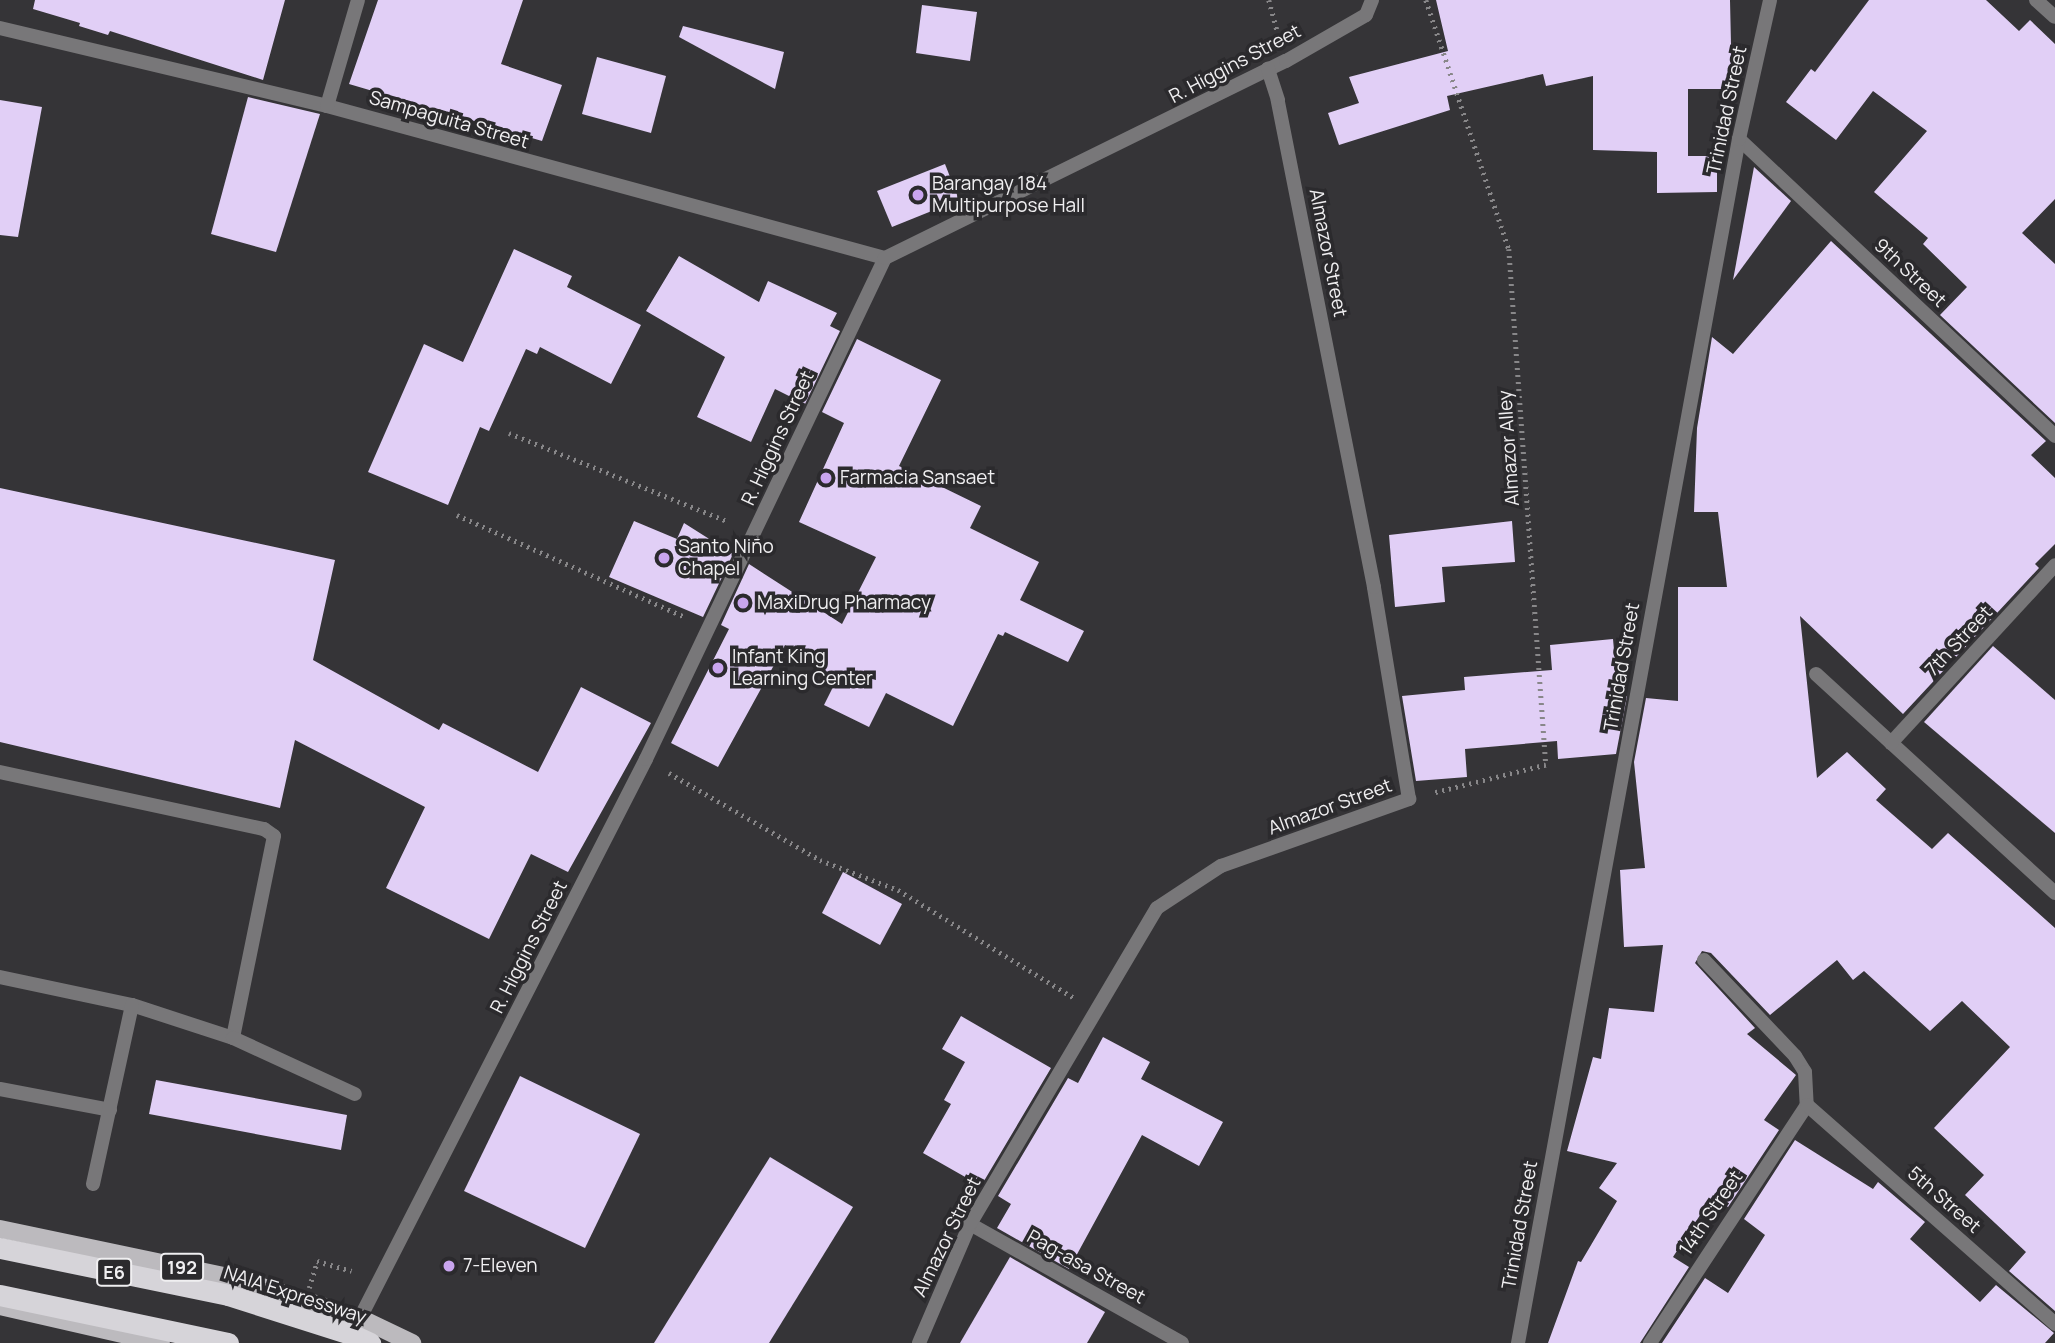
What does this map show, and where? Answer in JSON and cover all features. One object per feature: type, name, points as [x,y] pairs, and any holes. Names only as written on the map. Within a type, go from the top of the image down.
[{"type":"highway","name":"NAIA Expressway","points":[[0,1248],[228,1295],[370,1343]]},
{"type":"highway","name":"E6","points":[[0,1295],[224,1342]]},
{"type":"main road","name":"192","points":[[0,1229],[237,1279],[360,1318],[412,1343]]},
{"type":"main road","points":[[0,1306],[161,1343]]},
{"type":"street","points":[[327,106],[358,0]]},
{"type":"street","name":"R. Higgins Street","points":[[360,1318],[646,759],[885,258],[1268,69],[1366,15],[1372,0]]},
{"type":"street","name":"Trinidad Street","points":[[1518,1343],[1739,139],[1770,0]]},
{"type":"street","points":[[2036,0],[2055,17]]},
{"type":"street","name":"Sampaguita Street","points":[[0,28],[327,106],[885,258]]},
{"type":"street","name":"Almazor Street","points":[[919,1343],[970,1224],[1157,908],[1221,866],[1409,800],[1371,573],[1278,100],[1268,69]]},
{"type":"street","name":"9th Street","points":[[1739,139],[2055,436]]},
{"type":"street","name":"7th Street","points":[[1891,743],[2055,565]]},
{"type":"street","points":[[1816,674],[2055,893]]},
{"type":"street","points":[[0,772],[264,829],[274,836],[233,1038]]},
{"type":"street","points":[[1704,960],[1795,1056],[1805,1072],[1807,1105]]},
{"type":"street","points":[[0,977],[132,1005],[233,1038],[355,1094]]},
{"type":"street","points":[[93,1184],[132,1005]]},
{"type":"street","points":[[0,1089],[110,1110]]},
{"type":"street","name":"5th Street","points":[[1807,1105],[2055,1324]]},
{"type":"street","name":"14th Street","points":[[1650,1343],[1807,1105]]},
{"type":"street","name":"Pag-asa Street","points":[[970,1224],[1182,1343]]},
{"type":"path","name":"Almazor Alley","points":[[1409,800],[1546,765],[1509,249],[1426,0]]},
{"type":"path","points":[[509,433],[755,532]]},
{"type":"path","points":[[457,515],[709,628]]},
{"type":"path","points":[[646,759],[820,860],[898,890],[1095,1012]]},
{"type":"path","points":[[317,1261],[352,1272],[354,1265]]},
{"type":"building","points":[[35,0],[285,0],[263,80],[110,31],[108,35],[79,26],[80,23],[33,9]]},
{"type":"building","points":[[378,0],[523,0],[501,64],[562,85],[542,141],[349,84]]},
{"type":"building","points":[[1436,0],[1730,0],[1732,89],[1688,89],[1688,156],[1717,156],[1717,192],[1657,193],[1657,152],[1593,150],[1593,76],[1546,86],[1543,74],[1447,96],[1450,110],[1339,145],[1328,113],[1359,103],[1349,77],[1448,51]]},
{"type":"building","points":[[1869,0],[1986,0],[2019,31],[2030,20],[2055,44],[2055,199],[2022,233],[2055,264],[2055,423],[1940,315],[1967,287],[1923,244],[1928,238],[1874,192],[1927,131],[1873,91],[1836,140],[1786,102],[1811,69],[1815,72]]},
{"type":"building","points":[[922,5],[977,12],[970,61],[916,53]]},
{"type":"building","points":[[683,26],[784,52],[775,89],[679,37]]},
{"type":"building","points":[[597,57],[666,76],[651,133],[582,114]]},
{"type":"building","points":[[248,97],[320,114],[276,252],[211,234]]},
{"type":"building","points":[[0,100],[42,107],[18,237],[0,235]]},
{"type":"building","name":"Barangay 184 Multipurpose Hall","points":[[945,164],[959,200],[892,227],[877,191]]},
{"type":"building","points":[[1754,167],[1791,201],[1733,280]]},
{"type":"building","points":[[1831,241],[2046,441],[2031,455],[2055,478],[2055,544],[2035,564],[2039,568],[1903,714],[1800,616],[1817,778],[1847,752],[1886,789],[1876,800],[1932,849],[1948,833],[2055,928],[2055,1311],[2009,1271],[2026,1252],[1965,1195],[1984,1175],[1934,1128],[2010,1047],[1962,1001],[1930,1031],[1864,971],[1853,980],[1837,960],[1770,1015],[1711,953],[1702,951],[1695,963],[1755,1028],[1747,1034],[1796,1075],[1764,1120],[1779,1130],[1728,1207],[1713,1195],[1673,1257],[1689,1267],[1640,1343],[1548,1343],[1578,1261],[1581,1262],[1617,1201],[1599,1188],[1617,1163],[1567,1151],[1593,1057],[1601,1059],[1609,1008],[1654,1012],[1663,945],[1624,947],[1620,870],[1645,868],[1634,762],[1646,698],[1678,701],[1678,587],[1727,587],[1718,512],[1694,512],[1697,428],[1712,337],[1733,354]]},
{"type":"building","points":[[514,249],[572,276],[567,287],[641,325],[611,384],[540,347],[537,354],[526,349],[489,431],[480,427],[448,505],[368,472],[424,344],[463,362]]},
{"type":"building","points":[[679,256],[759,302],[768,281],[837,313],[830,326],[840,331],[805,404],[775,389],[751,442],[697,417],[725,357],[646,311]]},
{"type":"building","points":[[857,339],[941,380],[899,466],[981,506],[970,528],[1039,562],[1020,600],[1084,631],[1068,662],[1005,632],[1003,636],[998,634],[953,726],[886,693],[869,727],[824,705],[837,679],[785,645],[718,767],[671,743],[729,629],[721,625],[749,564],[842,624],[876,557],[799,522],[844,423],[822,412]]},
{"type":"building","points":[[0,488],[335,560],[313,660],[439,730],[443,723],[538,772],[581,687],[651,723],[568,872],[531,854],[489,939],[386,888],[425,807],[295,740],[280,808],[0,742]]},
{"type":"building","name":"Santo Niño Chapel","points":[[634,521],[677,539],[684,523],[733,554],[703,617],[609,577]]},
{"type":"building","points":[[1512,521],[1515,562],[1442,567],[1445,602],[1395,607],[1389,535]]},
{"type":"building","points":[[1613,639],[1618,695],[1627,696],[1616,754],[1558,759],[1557,741],[1465,749],[1467,777],[1416,781],[1402,696],[1465,690],[1464,677],[1552,670],[1550,645]]},
{"type":"building","points":[[1993,646],[2055,700],[2055,833],[1924,722]]},
{"type":"building","points":[[843,872],[902,904],[880,945],[822,913]]},
{"type":"building","points":[[961,1016],[1051,1068],[981,1186],[923,1153],[951,1104],[944,1100],[965,1062],[942,1049]]},
{"type":"building","points":[[1103,1037],[1150,1062],[1141,1079],[1223,1122],[1199,1166],[1142,1135],[1069,1269],[997,1228],[1011,1204],[998,1196],[1068,1078],[1078,1083]]},
{"type":"building","points":[[520,1076],[640,1134],[585,1248],[464,1191]]},
{"type":"building","points":[[156,1080],[347,1115],[341,1150],[149,1114]]},
{"type":"building","points":[[1795,1140],[1873,1189],[1878,1182],[1925,1222],[1910,1239],[1980,1302],[1996,1285],[2054,1333],[2045,1343],[1662,1343],[1705,1278],[1728,1293],[1765,1235],[1744,1219]]},
{"type":"building","points":[[770,1157],[853,1207],[769,1343],[654,1343]]},
{"type":"building","points":[[1010,1257],[1105,1312],[1087,1343],[960,1343]]},
{"type":"place","name":"Barangay 184 Multipurpose Hall","points":[[918,195]]},
{"type":"place","name":"Farmacia Sansaet","points":[[826,478]]},
{"type":"place","name":"Santo Niño Chapel","points":[[664,558]]},
{"type":"place","name":"MaxiDrug Pharmacy","points":[[743,603]]},
{"type":"place","name":"Infant King Learning Center","points":[[718,668]]},
{"type":"place","name":"7-Eleven","points":[[449,1266]]}]
